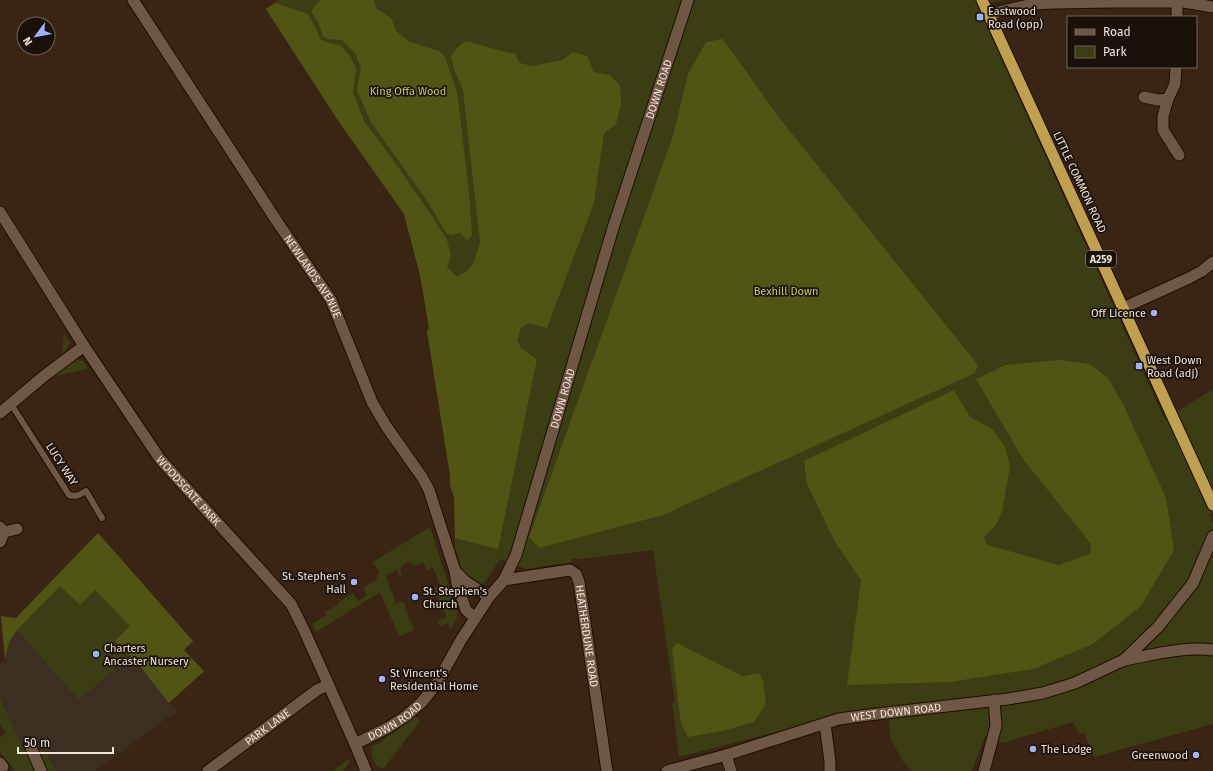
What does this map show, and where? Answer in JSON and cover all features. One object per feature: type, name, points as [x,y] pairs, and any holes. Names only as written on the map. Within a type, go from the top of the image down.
[{"type":"highway","name":"LITTLE COMMON ROAD","points":[[982,0],[1213,505]]},
{"type":"street","name":"NEWLANDS AVENUE","points":[[133,0],[278,223],[331,300],[372,402],[386,426],[422,477],[429,490],[466,610],[475,618]]},
{"type":"street","name":"DOWN ROAD","points":[[355,744],[389,727],[406,716],[422,702],[437,683],[461,640],[489,597],[504,580],[516,555],[613,228],[688,0]]},
{"type":"street","points":[[989,14],[1033,4],[1182,2],[1213,7]]},
{"type":"street","points":[[1177,16],[1182,2]]},
{"type":"street","points":[[1176,68],[1175,84],[1162,116],[1164,130],[1179,155]]},
{"type":"street","points":[[1144,97],[1158,100],[1168,99]]},
{"type":"street","name":"WOODSGATE PARK","points":[[0,212],[84,346],[160,459],[291,604],[304,630],[366,771]]},
{"type":"street","points":[[1123,308],[1189,278],[1202,271],[1213,262]]},
{"type":"street","points":[[0,413],[44,376],[84,346]]},
{"type":"street","points":[[1,534],[17,529]]},
{"type":"street","name":"WEST DOWN ROAD","points":[[1124,660],[1158,627],[1193,583],[1213,536]]},
{"type":"street","name":"HEATHERDUNE ROAD","points":[[504,580],[570,570],[576,574],[579,582],[608,771]]},
{"type":"street","points":[[455,571],[465,581],[489,597]]},
{"type":"street","name":"WEST DOWN ROAD","points":[[667,771],[726,755],[838,719],[1043,693],[1075,682],[1124,660],[1183,650],[1202,648],[1213,650]]},
{"type":"street","name":"PARK LANE","points":[[208,771],[317,690],[328,685]]},
{"type":"street","points":[[984,771],[996,726],[994,700]]},
{"type":"street","points":[[825,724],[830,771]]},
{"type":"street","points":[[29,743],[41,771]]},
{"type":"street","points":[[726,755],[731,771]]},
{"type":"lane","name":"LUCY WAY","points":[[11,404],[69,495],[78,496],[86,491],[102,518]]},
{"type":"shaded area","name":"Charters Ancaster Nursery","points":[[98,533],[193,641],[184,650],[204,671],[169,703],[178,712],[165,719],[95,771],[15,771],[0,752],[0,738],[6,732],[0,725],[0,664],[5,659],[1,616],[16,618]]},
{"type":"green space","name":"Bexhill Down","points":[[279,0],[1004,0],[977,5],[1164,418],[1213,389],[1213,513],[1209,515],[1213,524],[1213,724],[1094,757],[1084,733],[1079,734],[1073,722],[1003,743],[985,736],[972,771],[912,771],[904,763],[891,740],[887,708],[849,713],[679,757],[672,703],[675,703],[653,550],[572,559],[571,562],[526,569],[500,559],[485,582],[480,586],[466,577],[455,548],[454,497],[450,485],[450,475],[427,331],[429,328],[420,275],[404,214],[337,119],[266,9]]},
{"type":"green space","name":"King Offa Wood","points":[[320,0],[374,0],[376,8],[391,18],[396,31],[410,42],[439,51],[445,57],[457,92],[469,192],[472,236],[467,240],[460,233],[451,235],[446,233],[430,205],[371,122],[357,90],[361,67],[354,52],[342,40],[328,39],[323,36],[319,24],[311,11]]},
{"type":"green space","points":[[275,3],[308,14],[321,40],[340,45],[349,55],[356,68],[353,93],[365,123],[391,157],[447,240],[451,256],[447,267],[457,277],[467,271],[473,263],[480,242],[463,90],[454,69],[451,56],[458,47],[466,41],[515,54],[520,63],[532,66],[562,60],[573,52],[587,56],[594,72],[609,75],[620,85],[621,105],[616,124],[604,133],[594,203],[547,328],[529,323],[521,328],[517,340],[521,348],[537,359],[498,549],[455,538],[454,497],[450,485],[450,475],[427,331],[429,328],[420,275],[404,214],[337,119],[266,9]]},
{"type":"green space","points":[[723,39],[781,120],[978,365],[975,373],[663,515],[539,548],[529,537],[673,136],[688,74],[706,42]]},
{"type":"green space","points":[[64,333],[70,342],[62,354]]},
{"type":"green space","points":[[77,359],[83,361],[88,369],[54,376],[66,365]]},
{"type":"green space","points":[[1060,360],[1089,364],[1107,377],[1123,404],[1166,498],[1174,550],[1141,606],[1093,644],[1033,669],[950,682],[847,685],[861,580],[835,542],[807,484],[804,461],[954,390],[970,417],[991,428],[1005,447],[1010,466],[1002,512],[995,526],[984,537],[987,545],[1059,565],[1090,554],[1091,544],[1023,459],[976,379],[1006,365]]},
{"type":"green space","points":[[430,527],[457,612],[457,618],[451,629],[448,623],[440,626],[438,622],[439,620],[447,617],[443,608],[444,606],[441,606],[434,588],[441,585],[439,584],[439,579],[437,579],[436,573],[432,567],[427,571],[423,562],[415,566],[408,562],[403,564],[401,568],[402,576],[400,577],[397,570],[386,575],[391,591],[390,592],[392,592],[396,602],[394,602],[395,604],[403,601],[406,608],[404,609],[409,617],[408,620],[410,619],[414,628],[413,631],[399,636],[380,592],[316,632],[312,624],[327,615],[325,612],[338,605],[337,603],[353,593],[358,601],[367,595],[363,588],[378,579],[376,576],[380,573],[373,562]]},
{"type":"green space","points":[[98,533],[193,641],[184,650],[204,671],[169,703],[139,665],[115,641],[130,626],[95,590],[80,605],[60,586],[17,630],[9,642],[5,659],[1,616],[16,618]]},
{"type":"green space","points":[[60,585],[95,590],[131,626],[116,641],[130,655],[79,700],[17,630]]},
{"type":"green space","points":[[677,643],[743,676],[759,673],[763,681],[766,704],[754,722],[722,731],[688,737],[681,723],[672,649]]},
{"type":"green space","points":[[0,698],[35,771],[15,771],[0,752],[0,738],[6,732],[0,725]]},
{"type":"green space","points":[[415,716],[420,721],[383,769],[373,760],[371,754],[372,746],[378,744]]},
{"type":"green space","points":[[37,750],[46,752],[56,771],[45,771]]},
{"type":"green space","points":[[349,759],[350,761],[343,771],[332,771]]},
{"type":"place","name":"Eastwood Road (opp)","points":[[980,17]]},
{"type":"place","name":"Off Licence","points":[[1154,313]]},
{"type":"place","name":"West Down Road (adj)","points":[[1139,366]]},
{"type":"place","name":"St. Stephen's Hall","points":[[354,582]]},
{"type":"place","name":"St. Stephen's Church","points":[[415,597]]},
{"type":"place","name":"Charters Ancaster Nursery","points":[[96,654]]},
{"type":"place","name":"St Vincent's Residential Home","points":[[382,679]]},
{"type":"place","name":"The Lodge","points":[[1033,749]]},
{"type":"place","name":"Greenwood","points":[[1196,755]]}]
